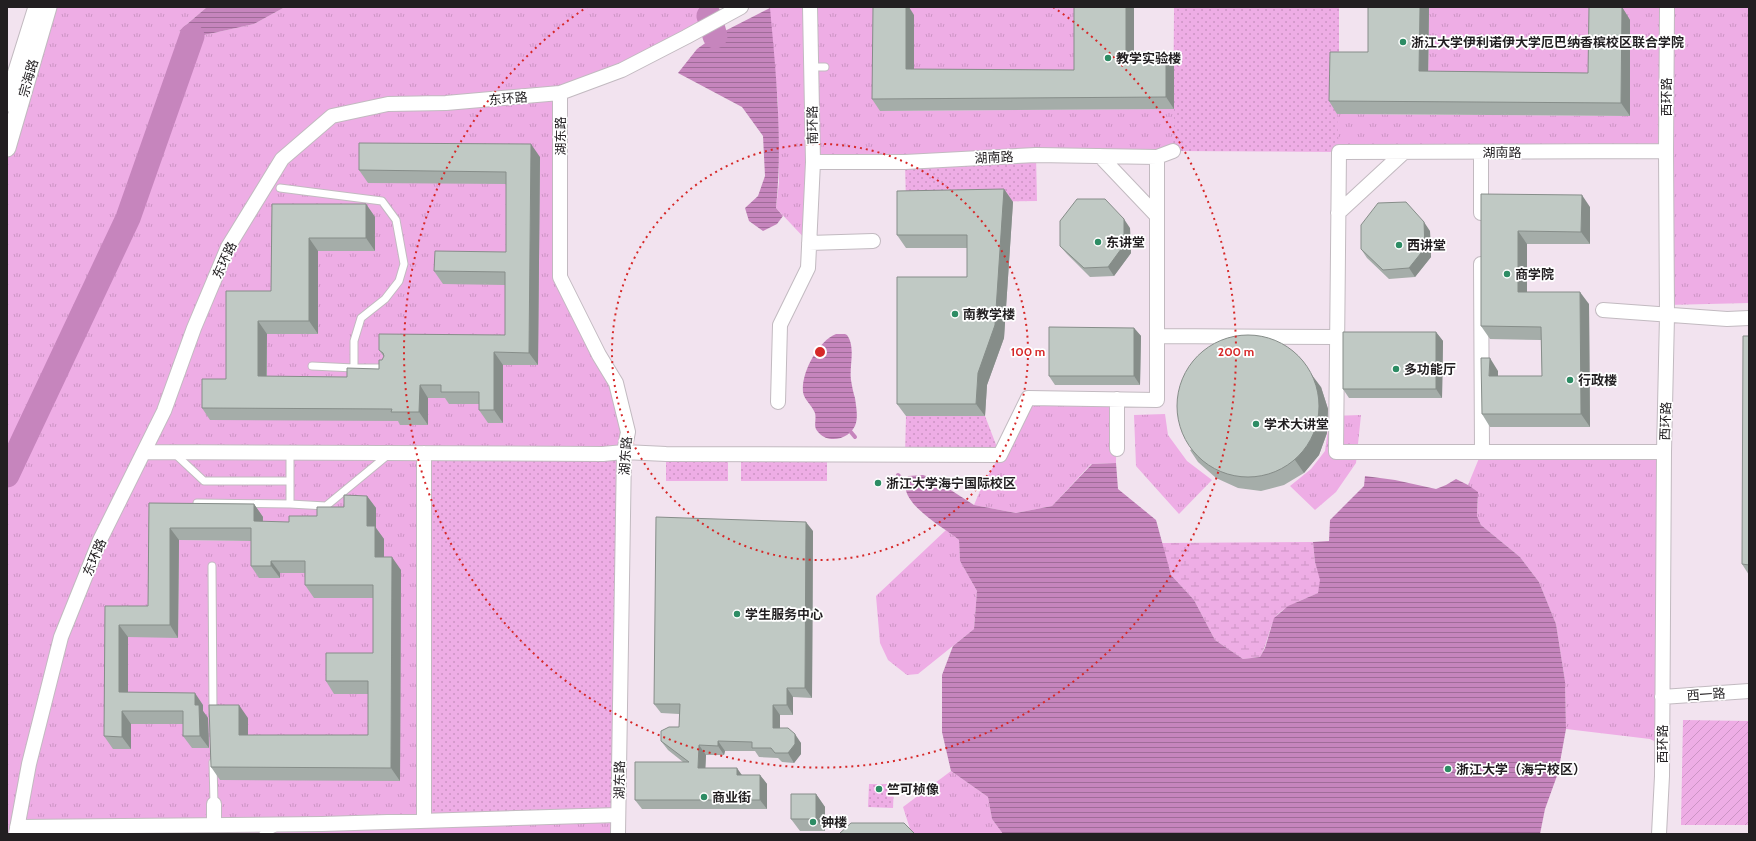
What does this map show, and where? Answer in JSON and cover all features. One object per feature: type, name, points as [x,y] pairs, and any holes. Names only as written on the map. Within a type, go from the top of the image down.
[{"type":"street","points":[[7,103],[37,7]]},
{"type":"street","name":"宗海路","points":[[7,148],[48,7]]},
{"type":"street","name":"东环路","points":[[16,830],[32,749],[61,637],[100,540],[145,452],[164,411],[194,328],[228,247],[282,159],[332,116],[388,104],[446,103],[560,93],[622,70],[740,7]]},
{"type":"street","name":"南环路","points":[[778,402],[780,325],[808,268],[813,162],[810,7]]},
{"type":"street","name":"西环路","points":[[1659,834],[1662,776],[1664,452],[1667,316],[1667,7]]},
{"type":"street","name":"湖东路","points":[[560,93],[560,277],[599,355],[616,383],[628,432],[624,452],[618,834]]},
{"type":"street","name":"湖南路","points":[[813,162],[905,162],[1036,155],[1157,157],[1173,152]]},
{"type":"street","name":"湖南路","points":[[1338,214],[1339,152],[1666,152]]},
{"type":"street","points":[[1404,152],[1338,214],[1336,452],[1664,452]]},
{"type":"street","points":[[1481,152],[1481,227]]},
{"type":"street","points":[[1100,156],[1157,216]]},
{"type":"street","points":[[145,452],[603,454],[624,452],[666,454],[1000,455],[1028,398],[1157,400],[1157,157]]},
{"type":"street","points":[[809,243],[873,241]]},
{"type":"street","points":[[1481,249],[1482,452]]},
{"type":"street","points":[[1603,310],[1727,320],[1749,318]]},
{"type":"street","points":[[1157,336],[1337,337]]},
{"type":"street","points":[[1117,399],[1117,449]]},
{"type":"street","points":[[424,453],[424,821]]},
{"type":"street","name":"西一路","points":[[1662,697],[1749,691]]},
{"type":"street","points":[[214,804],[214,825]]},
{"type":"street","points":[[16,830],[177,830],[214,825],[282,824],[322,829],[424,821],[618,815]]},
{"type":"lane","points":[[811,67],[825,67]]},
{"type":"lane","points":[[280,188],[382,201],[396,220],[404,264],[399,280],[385,298],[361,318],[354,341],[354,368]]},
{"type":"lane","points":[[312,366],[388,368]]},
{"type":"lane","points":[[173,452],[204,481],[290,481]]},
{"type":"lane","points":[[290,452],[290,504]]},
{"type":"lane","points":[[197,503],[326,506],[391,453]]},
{"type":"lane","points":[[212,566],[213,720]]},
{"type":"lane","points":[[213,750],[214,804]]},
{"type":"lane","points":[[263,834],[282,824]]},
{"type":"shaded area","name":"浙江大学海宁国际校区","points":[[7,7],[1749,7],[1749,834],[7,834]]},
{"type":"shaded area","points":[[207,7],[285,7],[254,24],[200,36],[192,36],[179,31]]},
{"type":"shaded area","points":[[770,8],[779,133],[776,208],[783,216],[777,224],[763,231],[749,221],[745,208],[758,196],[765,176],[763,136],[742,107],[678,73],[697,49],[715,36]]},
{"type":"shaded area","points":[[836,334],[845,334],[850,340],[852,351],[851,380],[857,417],[854,428],[850,433],[840,438],[829,439],[817,431],[815,426],[815,413],[806,400],[803,392],[803,384],[808,367],[817,350],[823,343]]},
{"type":"shaded area","points":[[1116,463],[1118,489],[1156,520],[1171,575],[1194,600],[1215,640],[1243,659],[1260,657],[1265,648],[1274,618],[1288,606],[1318,593],[1320,580],[1315,562],[1313,542],[1329,541],[1330,520],[1364,486],[1365,476],[1395,480],[1436,489],[1456,479],[1478,492],[1477,516],[1481,525],[1520,557],[1539,582],[1556,624],[1565,681],[1566,729],[1558,773],[1545,809],[1540,834],[1003,834],[992,819],[988,797],[951,771],[942,732],[942,675],[953,646],[974,629],[977,591],[960,561],[959,540],[932,521],[914,504],[908,495],[905,485],[908,476],[923,475],[932,478],[974,505],[1016,513],[1052,506],[1092,464]]},
{"type":"green space","points":[[48,7],[207,7],[179,31],[192,36],[200,36],[254,24],[285,7],[699,7],[709,16],[686,37],[560,94],[560,277],[616,383],[624,452],[424,453],[425,821],[618,815],[618,834],[7,834],[7,148]],"holes":[[[158,516],[280,539],[280,578],[260,541],[179,540],[178,637],[128,637],[128,705],[203,712],[192,724],[131,724],[131,749],[114,618],[157,619]],[[400,570],[400,780],[220,780],[248,748],[377,748],[377,694],[382,598],[314,573]]]},
{"type":"green space","points":[[769,7],[1082,7],[1082,81],[880,111],[1174,109],[1173,151],[814,162],[809,243],[776,208],[779,182],[778,103]]},
{"type":"green space","points":[[1174,7],[1339,7],[1339,152],[1173,151]]},
{"type":"green space","points":[[1429,7],[1749,7],[1749,303],[1667,305],[1666,151],[1339,152],[1337,114],[1629,116],[1597,85],[1428,84]]},
{"type":"green space","points":[[1036,155],[1037,201],[906,203],[905,162]]},
{"type":"green space","points":[[1028,398],[1117,399],[1116,463],[1091,464],[1052,506],[1016,513],[974,505],[982,486],[1000,455]]},
{"type":"green space","points":[[1165,414],[1168,435],[1187,461],[1212,480],[1179,514],[1136,466],[1134,415]]},
{"type":"green space","points":[[1361,415],[1356,463],[1336,492],[1315,510],[1290,486],[1311,469],[1325,451],[1330,416]]},
{"type":"green space","points":[[906,416],[985,416],[1000,455],[905,455]]},
{"type":"green space","points":[[1482,451],[1664,452],[1662,745],[1650,739],[1566,729],[1565,681],[1556,624],[1539,582],[1520,557],[1481,525],[1477,516],[1478,498],[1468,485]]},
{"type":"green space","points":[[624,452],[618,815],[424,821],[424,453]]},
{"type":"green space","points":[[666,454],[728,454],[728,481],[666,481]]},
{"type":"green space","points":[[741,454],[827,454],[827,481],[741,481]]},
{"type":"green space","points":[[946,530],[959,540],[960,561],[977,591],[974,629],[918,674],[907,675],[888,660],[880,643],[876,596]]},
{"type":"green space","points":[[1313,542],[1315,562],[1321,580],[1318,593],[1281,611],[1274,620],[1260,657],[1243,659],[1215,640],[1194,600],[1171,575],[1161,543]]},
{"type":"green space","points":[[1683,720],[1749,721],[1749,825],[1681,825]]},
{"type":"green space","points":[[951,771],[988,797],[992,819],[1003,834],[912,834],[903,807]]},
{"type":"green space","points":[[869,784],[894,784],[893,808],[868,807]]},
{"type":"building","name":"教学实验楼","points":[[873,7],[906,7],[906,69],[1074,70],[1074,7],[1126,7],[1126,52],[1166,52],[1166,97],[872,99]]},
{"type":"building","name":"浙江大学伊利诺伊大学厄巴纳香槟校区联合学院","points":[[1368,7],[1420,7],[1419,71],[1588,73],[1589,7],[1622,7],[1621,103],[1329,101],[1330,52],[1368,52]]},
{"type":"building","points":[[359,143],[531,144],[529,353],[494,352],[494,410],[479,410],[479,392],[441,392],[441,385],[420,385],[419,412],[391,412],[392,409],[202,408],[202,379],[226,379],[226,291],[271,291],[272,204],[366,204],[366,238],[309,238],[309,321],[258,321],[258,376],[347,377],[347,368],[379,369],[379,360],[382,360],[384,356],[379,350],[379,334],[505,335],[505,272],[434,271],[435,251],[506,252],[506,172],[359,170]]},
{"type":"building","name":"南教学楼","points":[[1004,189],[995,325],[978,373],[976,404],[897,404],[897,277],[967,277],[967,235],[897,235],[897,191]]},
{"type":"building","points":[[1481,194],[1582,195],[1581,232],[1518,231],[1518,292],[1580,292],[1581,414],[1482,414],[1481,358],[1490,358],[1489,376],[1542,376],[1541,327],[1481,326]]},
{"type":"building","name":"东讲堂","points":[[1077,199],[1105,199],[1124,219],[1124,245],[1108,267],[1084,268],[1060,246],[1060,221]]},
{"type":"building","name":"西讲堂","points":[[1406,202],[1424,222],[1425,248],[1409,268],[1383,270],[1361,249],[1361,225],[1378,203]]},
{"type":"building","points":[[1049,327],[1134,328],[1134,376],[1049,376]]},
{"type":"building","name":"多功能厅","points":[[1343,332],[1436,332],[1436,389],[1343,389]]},
{"type":"building","name":"学术大讲堂","points":[[1255,335],[1282,343],[1299,355],[1314,379],[1318,392],[1318,420],[1314,433],[1299,457],[1275,472],[1262,476],[1241,477],[1214,469],[1197,457],[1182,433],[1178,420],[1177,399],[1185,372],[1197,355],[1221,340],[1234,336]]},
{"type":"building","points":[[1743,336],[1749,336],[1749,565],[1742,564]]},
{"type":"building","points":[[344,495],[367,496],[367,526],[375,526],[375,557],[392,557],[391,768],[211,767],[209,705],[239,705],[239,735],[368,735],[368,681],[326,681],[326,653],[373,653],[373,585],[305,585],[305,561],[271,561],[271,566],[251,566],[251,528],[170,528],[170,625],[119,625],[119,692],[195,693],[195,705],[199,705],[200,736],[183,736],[183,711],[122,711],[122,737],[104,736],[105,606],[148,606],[149,503],[254,504],[254,521],[289,522],[289,516],[317,516],[317,507],[344,507]]},
{"type":"building","name":"学生服务中心","points":[[656,517],[806,522],[805,688],[787,688],[787,705],[773,705],[773,728],[788,728],[795,734],[795,744],[788,753],[775,753],[771,748],[752,748],[752,742],[718,741],[718,746],[699,745],[698,768],[737,768],[737,775],[760,775],[760,800],[635,800],[635,762],[689,762],[661,741],[661,731],[669,727],[679,727],[680,704],[654,704]]},
{"type":"building","points":[[791,794],[816,794],[816,819],[791,819]]},
{"type":"building","points":[[851,823],[904,823],[915,834],[839,834]]},
{"type":"waterway","points":[[709,16],[715,36]]},
{"type":"waterway","points":[[7,475],[128,218],[192,36]]},
{"type":"waterway","points":[[850,431],[855,437]]},
{"type":"waterway","points":[[898,475],[905,482]]},
{"type":"place","name":"浙江大学伊利诺伊大学厄巴纳香槟校区联合学院","points":[[1403,42]]},
{"type":"place","name":"教学实验楼","points":[[1108,58]]},
{"type":"place","name":"东讲堂","points":[[1098,242]]},
{"type":"place","name":"西讲堂","points":[[1399,245]]},
{"type":"place","name":"商学院","points":[[1507,274]]},
{"type":"place","name":"南教学楼","points":[[955,314]]},
{"type":"place","name":"多功能厅","points":[[1396,369]]},
{"type":"place","name":"行政楼","points":[[1570,380]]},
{"type":"place","name":"学术大讲堂","points":[[1256,424]]},
{"type":"place","name":"浙江大学海宁国际校区","points":[[878,483]]},
{"type":"place","name":"学生服务中心","points":[[737,614]]},
{"type":"place","name":"浙江大学（海宁校区）","points":[[1448,769]]},
{"type":"place","name":"竺可桢像","points":[[879,789]]},
{"type":"place","name":"商业街","points":[[704,797]]},
{"type":"place","name":"钟楼","points":[[813,822]]}]
